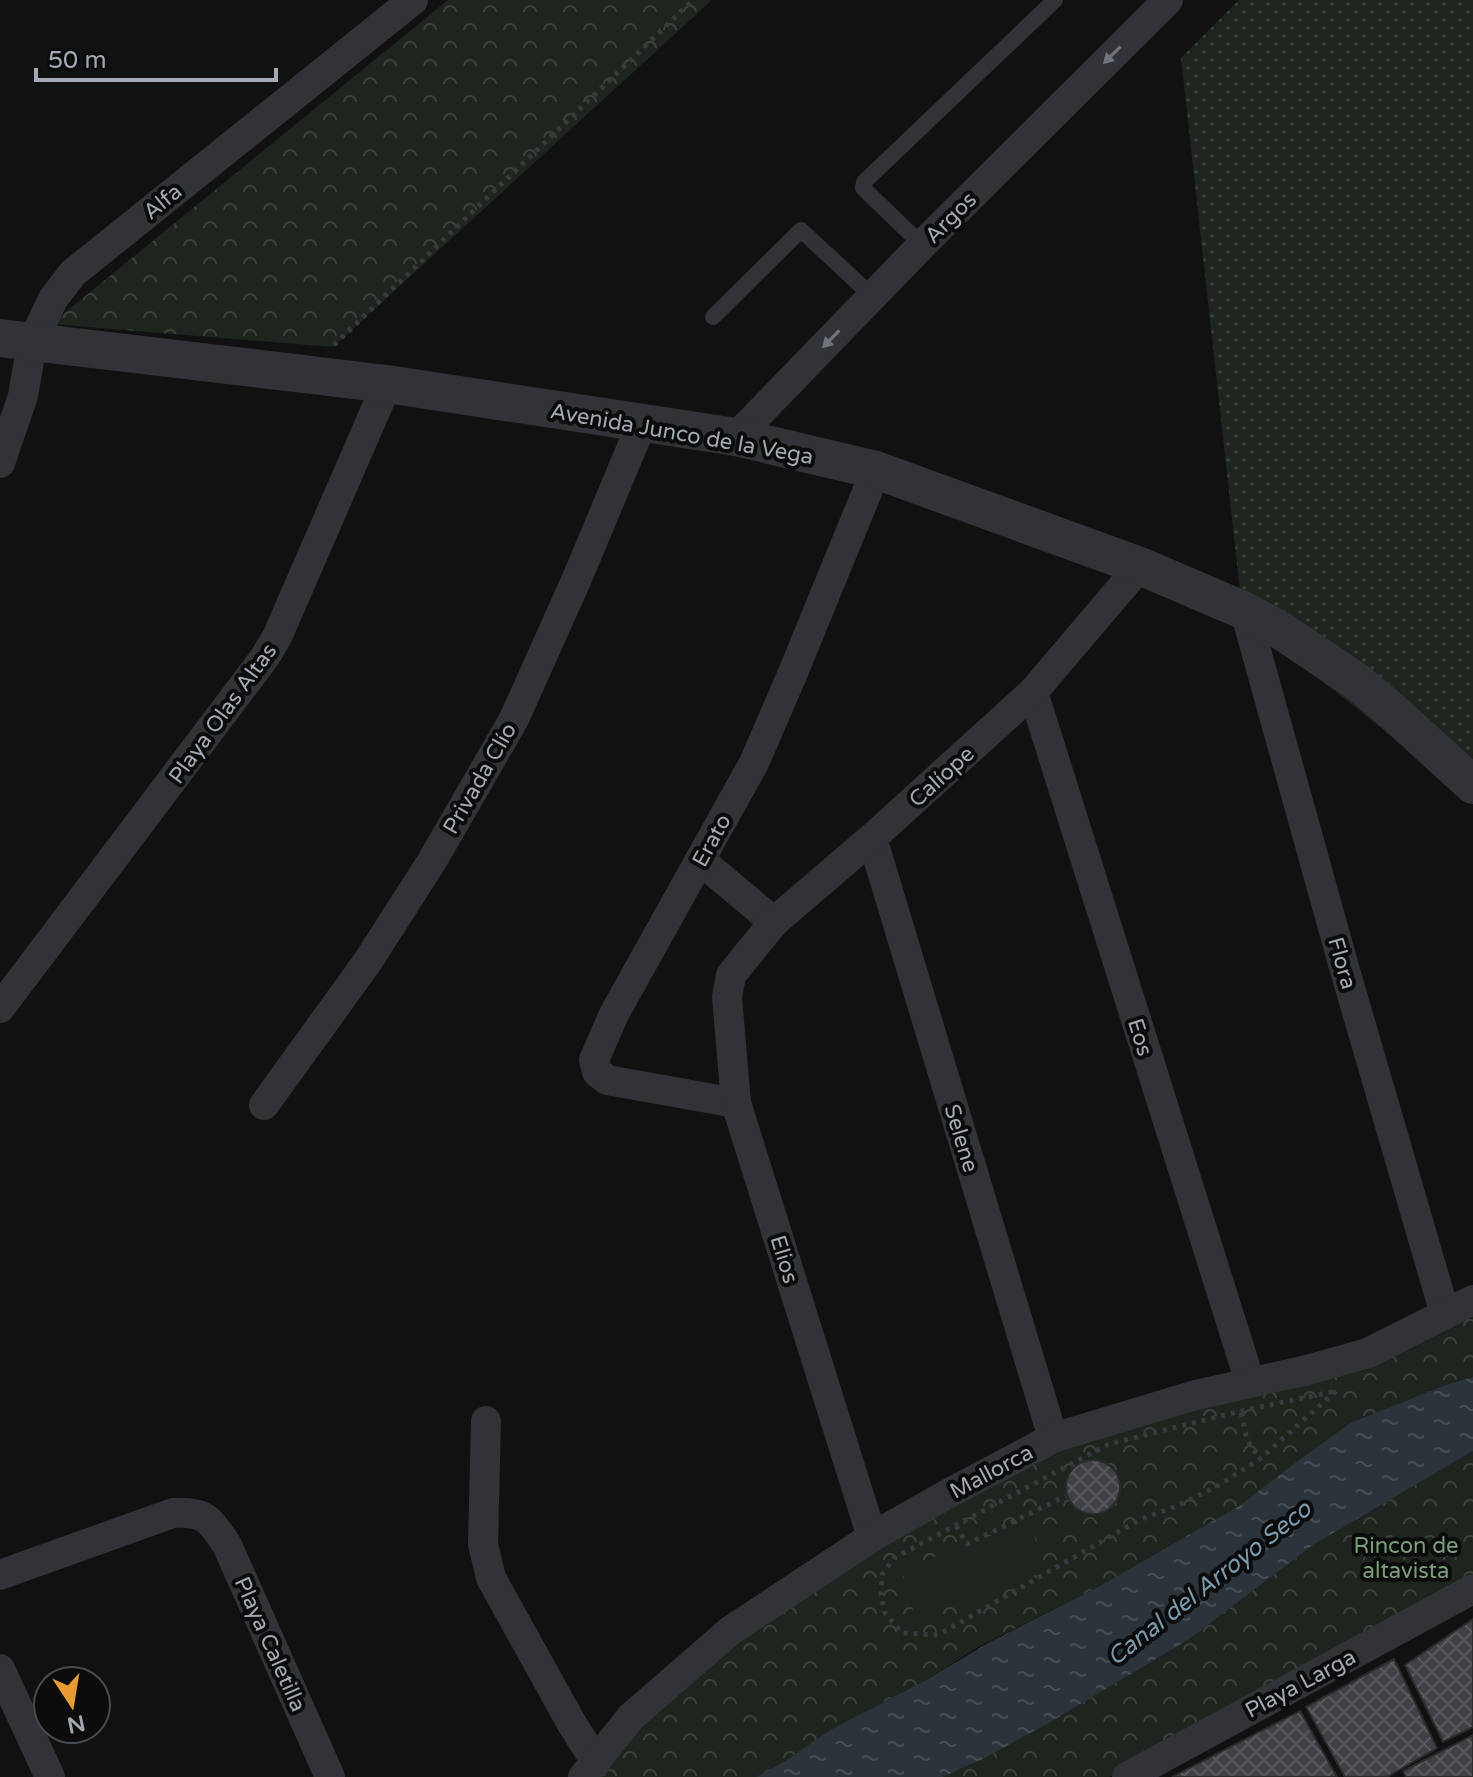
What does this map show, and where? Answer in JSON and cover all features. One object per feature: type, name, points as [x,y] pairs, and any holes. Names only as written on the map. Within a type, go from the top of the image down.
[{"type":"street","name":"Alfa","points":[[0,463],[23,396],[16,341],[73,273],[413,0]]},
{"type":"street","name":"Argos","points":[[736,437],[922,245],[1168,0]]},
{"type":"street","name":"Avenida Junco de la Vega","points":[[16,341],[387,384],[736,437],[876,470],[1140,566],[1245,611],[1283,632],[1356,681],[1473,785]]},
{"type":"street","name":"Playa Olas Altas","points":[[0,1008],[265,657],[280,630],[387,384]]},
{"type":"street","name":"Privada Clío","points":[[264,1105],[368,961],[432,861],[514,719],[642,423]]},
{"type":"street","name":"Erato","points":[[736,1103],[607,1080],[597,1072],[594,1060],[614,1014],[754,763],[876,470]]},
{"type":"street","name":"Calíope","points":[[731,975],[774,922],[1033,692],[1140,566]]},
{"type":"street","name":"Flora","points":[[1245,611],[1445,1314]]},
{"type":"street","name":"Eos","points":[[1033,692],[1241,1393]]},
{"type":"street","name":"Selene","points":[[872,838],[1053,1438]]},
{"type":"street","points":[[700,860],[774,922]]},
{"type":"street","name":"Elios","points":[[731,975],[727,997],[736,1103],[872,1537]]},
{"type":"street","name":"Mallorca","points":[[589,1769],[631,1717],[730,1631],[872,1537],[1053,1438],[1136,1411],[1241,1393],[1368,1353],[1473,1300]]},
{"type":"street","points":[[486,1421],[483,1544],[491,1578],[572,1724],[589,1769]]},
{"type":"street","name":"Playa Caletilla","points":[[0,1575],[173,1513],[203,1516],[227,1545],[330,1777]]},
{"type":"street","name":"Playa Larga","points":[[1127,1777],[1473,1589]]},
{"type":"street","points":[[0,1669],[50,1777]]},
{"type":"lane","points":[[922,245],[863,188],[864,182],[1055,0]]},
{"type":"lane","points":[[713,317],[801,230],[872,296]]},
{"type":"path","points":[[304,373],[693,0]]},
{"type":"path","points":[[1336,1391],[1260,1459],[1214,1488],[1139,1520],[938,1635],[902,1633],[885,1613],[881,1594],[882,1575],[894,1558],[1109,1444],[1241,1393],[1336,1391]]},
{"type":"path","points":[[1241,1393],[1247,1440],[1260,1459]]},
{"type":"path","points":[[956,1525],[967,1544],[1066,1496]]},
{"type":"green space","points":[[448,0],[712,0],[333,347],[51,324]]},
{"type":"green space","points":[[1239,0],[1473,0],[1473,801],[1243,618],[1181,58]]},
{"type":"green space","points":[[1473,1300],[1473,1377],[1350,1423],[1239,1506],[1098,1587],[976,1648],[928,1679],[830,1730],[756,1777],[583,1777],[675,1678],[1053,1438],[1250,1382]]},
{"type":"green space","name":"Rincon de altavista","points":[[1473,1451],[1473,1586],[1109,1777],[943,1777],[1047,1724],[1188,1640],[1313,1545]]},
{"type":"green space","points":[[1029,1522],[1047,1571],[915,1617],[902,1570]]},
{"type":"water","name":"Canal del Arroyo Seco","points":[[1473,1377],[1473,1451],[1313,1545],[1188,1640],[1047,1724],[943,1777],[756,1777],[830,1730],[1098,1587],[1239,1506],[1350,1423]]},
{"type":"building","points":[[1093,1460],[1104,1462],[1112,1468],[1118,1476],[1118,1498],[1112,1506],[1104,1512],[1093,1514],[1082,1512],[1074,1506],[1068,1498],[1066,1487],[1068,1476],[1074,1468],[1082,1462]]},
{"type":"building","points":[[1473,1619],[1473,1727],[1443,1742],[1405,1665]]},
{"type":"building","points":[[1394,1659],[1437,1748],[1387,1777],[1345,1777],[1306,1707]]},
{"type":"building","points":[[1300,1711],[1337,1777],[1172,1777]]},
{"type":"building","points":[[1473,1735],[1473,1777],[1406,1777],[1403,1771]]}]
